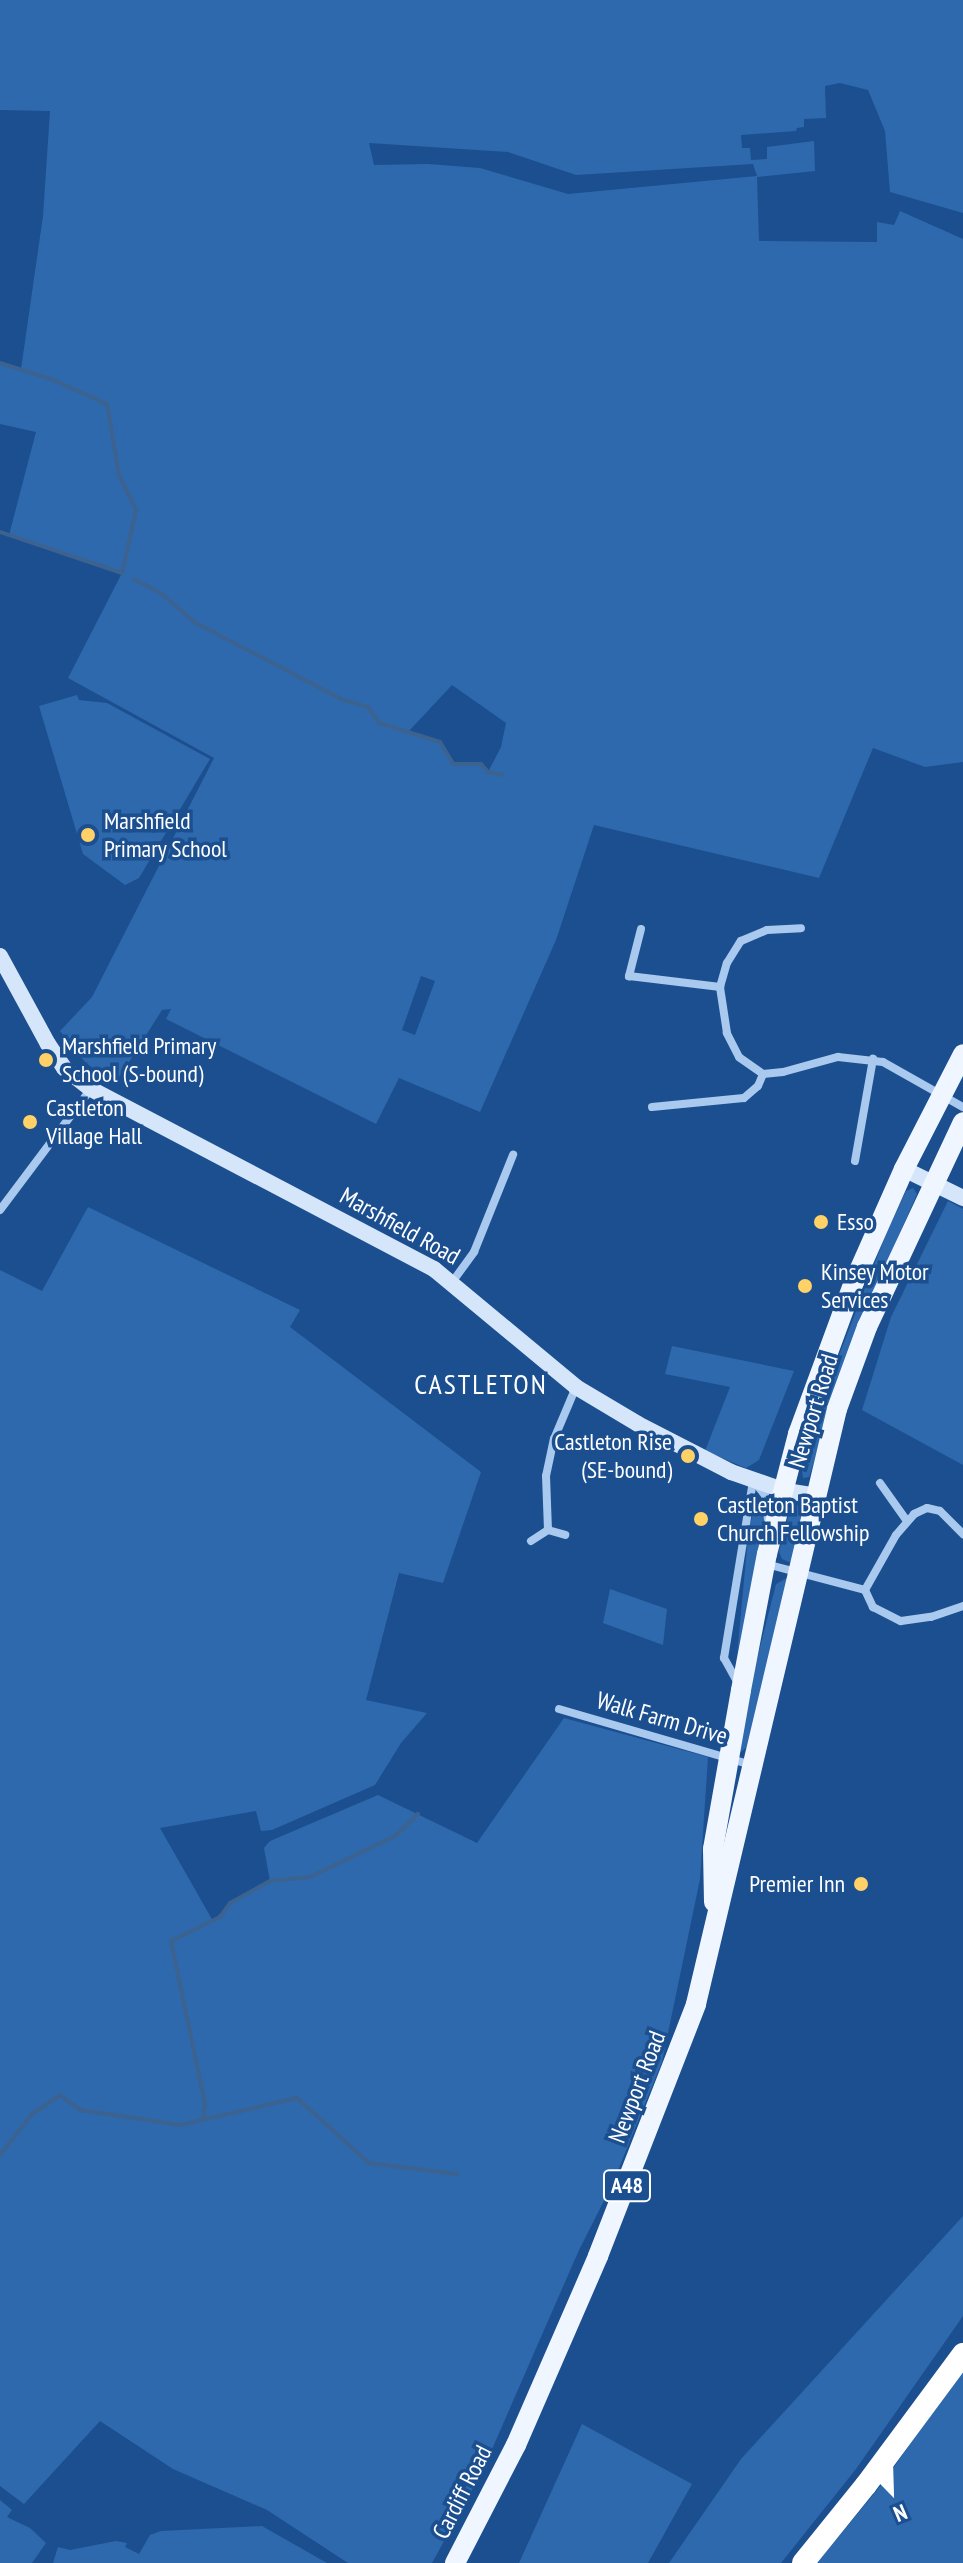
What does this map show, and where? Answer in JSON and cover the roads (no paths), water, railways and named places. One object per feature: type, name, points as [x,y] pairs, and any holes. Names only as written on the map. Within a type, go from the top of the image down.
[{"type":"highway","points":[[803,2563],[963,2354]]},
{"type":"main road","name":"Newport Road","points":[[714,1918],[713,1849],[766,1559],[786,1491],[798,1434],[854,1282],[904,1169],[963,1054]]},
{"type":"main road","name":"Newport Road","points":[[516,2445],[620,2205],[691,2019],[801,1573],[837,1409],[867,1327],[963,1122]]},
{"type":"main road","name":"Cardiff Road","points":[[455,2563],[516,2445]]},
{"type":"street","points":[[801,928],[767,930],[741,941],[727,963],[720,987],[727,1033],[739,1057],[763,1074],[783,1072],[838,1057],[873,1059],[963,1107]]},
{"type":"street","points":[[641,929],[629,976],[720,987]]},
{"type":"street","name":"Marshfield Road","points":[[0,956],[6,978],[64,1068],[91,1089],[453,1281],[576,1387],[638,1424],[753,1480],[786,1491],[816,1496]]},
{"type":"street","points":[[855,1161],[873,1059]]},
{"type":"street","points":[[652,1107],[744,1098],[758,1086],[763,1074]]},
{"type":"street","points":[[0,1210],[91,1089]]},
{"type":"street","points":[[453,1281],[474,1252],[513,1155]]},
{"type":"street","points":[[904,1169],[963,1198]]},
{"type":"street","points":[[548,1530],[546,1476],[554,1439],[576,1387]]},
{"type":"street","points":[[753,1480],[765,1495],[766,1559],[801,1573],[865,1590],[873,1607],[901,1621],[931,1617],[963,1606]]},
{"type":"street","name":"Newport Road","points":[[741,1690],[724,1658],[753,1480]]},
{"type":"street","points":[[880,1483],[907,1521]]},
{"type":"street","points":[[865,1590],[896,1535],[907,1521],[927,1508],[940,1511],[963,1534]]},
{"type":"street","points":[[531,1541],[548,1530],[565,1535]]},
{"type":"street","name":"Walk Farm Drive","points":[[559,1709],[752,1766]]},
{"type":"waterway","points":[[0,363],[51,379],[107,404],[119,475],[136,510],[122,573],[0,532]]},
{"type":"waterway","points":[[134,579],[162,594],[194,622],[341,699],[368,707],[379,723],[440,742],[453,764],[481,764],[488,772],[503,775]]},
{"type":"waterway","points":[[203,2119],[205,2104],[171,1941],[220,1917],[230,1903],[270,1881],[310,1877],[395,1836],[418,1814]]},
{"type":"waterway","points":[[0,2155],[32,2114],[60,2095],[81,2110],[180,2125],[297,2098],[369,2163],[457,2174]]},
{"type":"place","name":"Marshfield Primary School","points":[[88,835]]},
{"type":"place","name":"Marshfield Primary School (S-bound)","points":[[46,1060]]},
{"type":"place","name":"Castleton Village Hall","points":[[30,1122]]},
{"type":"place","name":"Esso","points":[[821,1222]]},
{"type":"place","name":"Kinsey Motor Services","points":[[805,1286]]},
{"type":"place","name":"Castleton Rise (SE-bound)","points":[[688,1456]]},
{"type":"place","name":"Castleton Baptist Church Fellowship","points":[[701,1519]]},
{"type":"place","name":"Premier Inn","points":[[861,1884]]},
{"type":"district","name":"CASTLETON","points":[[481,1384]]}]
